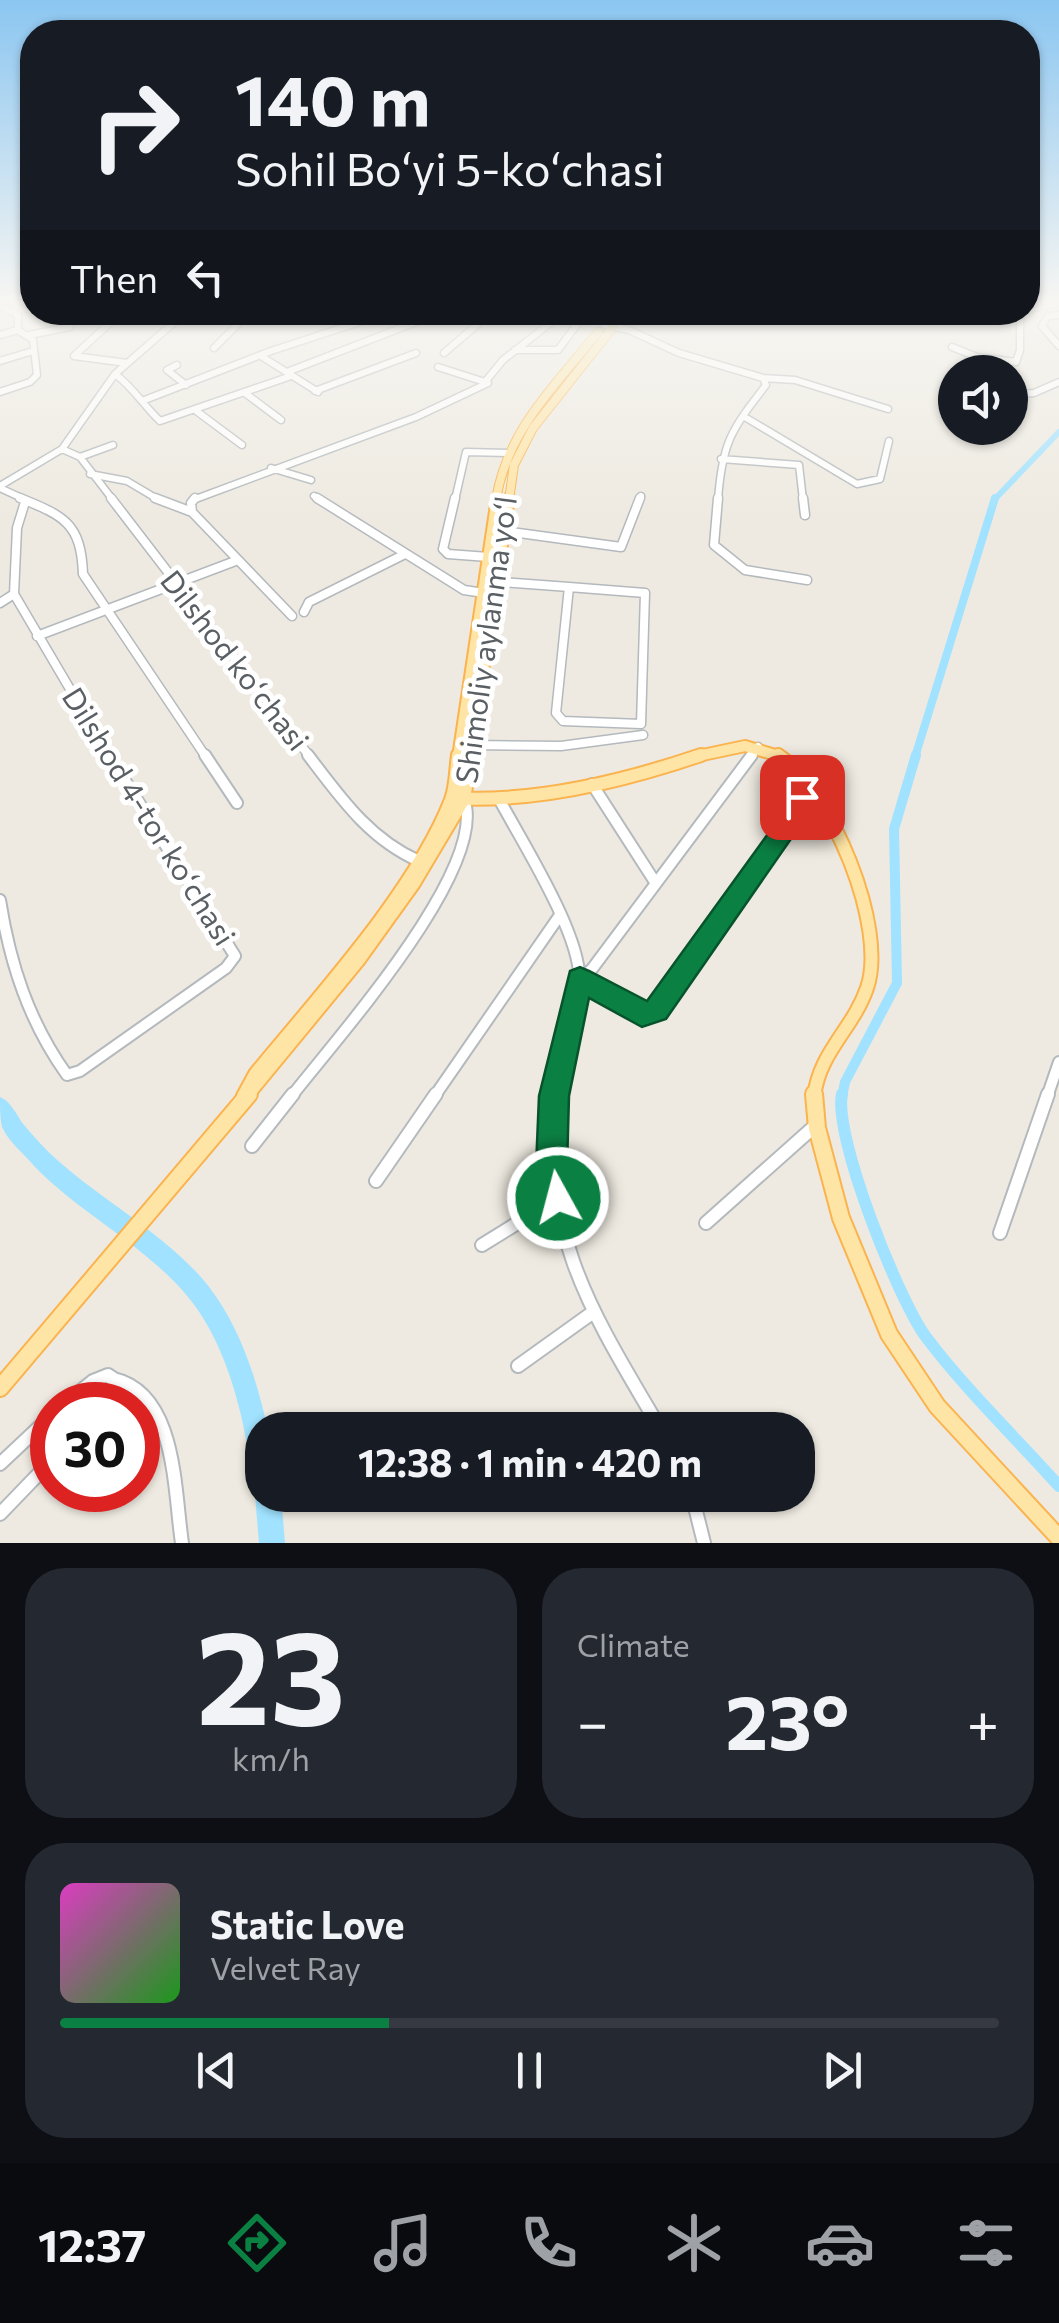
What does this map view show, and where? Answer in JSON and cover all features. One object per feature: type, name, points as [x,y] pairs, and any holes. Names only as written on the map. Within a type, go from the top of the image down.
[{"type":"main road","name":"Shimoliy aylanma yoʻl","points":[[0,1388],[293,1046],[383,931],[458,799],[472,745],[489,585],[488,557],[501,470],[515,436],[570,376]]},
{"type":"main road","name":"Shimoliy aylanma yoʻl","points":[[236,1108],[255,1074],[361,943],[458,799],[489,585],[504,531],[514,465],[546,405]]},
{"type":"main road","points":[[458,799],[499,798],[661,768],[729,748],[758,747],[782,756],[808,787],[835,835],[875,944],[872,974],[860,1002],[818,1062],[813,1087],[816,1125],[856,1264],[906,1364],[1059,1538]]},
{"type":"street","points":[[0,392],[36,376]]},
{"type":"street","points":[[0,487],[62,449],[114,376]]},
{"type":"street","points":[[117,376],[136,391],[160,422],[284,376]]},
{"type":"street","points":[[175,376],[186,385]]},
{"type":"street","points":[[142,401],[209,376]]},
{"type":"street","points":[[292,376],[318,392],[359,376]]},
{"type":"street","points":[[192,512],[191,502],[196,497],[416,417],[489,385],[466,376]]},
{"type":"street","points":[[485,382],[491,376]]},
{"type":"street","points":[[756,376],[794,380],[888,409]]},
{"type":"street","points":[[763,378],[766,386],[732,429],[721,459],[714,545],[745,570],[807,580]]},
{"type":"street","points":[[1028,394],[1059,382]]},
{"type":"street","points":[[244,393],[281,420]]},
{"type":"street","points":[[196,410],[242,445]]},
{"type":"street","points":[[743,416],[857,484],[880,479],[889,441]]},
{"type":"street","points":[[62,449],[80,457],[112,445]]},
{"type":"street","points":[[488,557],[448,554],[443,549],[466,452],[509,453]]},
{"type":"street","name":"Dilshod koʻchasi","points":[[80,457],[354,815],[396,851],[419,861]]},
{"type":"street","points":[[721,459],[799,465],[805,516]]},
{"type":"street","points":[[271,468],[311,480]]},
{"type":"street","points":[[90,474],[127,481],[165,504],[192,512],[292,616]]},
{"type":"street","points":[[0,487],[25,502],[61,514],[76,528],[83,552],[83,574],[236,802]]},
{"type":"street","points":[[314,496],[464,590],[489,585],[570,587],[646,595],[641,724],[563,721],[556,713],[570,587]]},
{"type":"street","points":[[504,531],[621,546],[641,496]]},
{"type":"street","points":[[0,603],[14,594],[17,528],[25,502]]},
{"type":"street","points":[[304,612],[309,602],[406,554]]},
{"type":"street","points":[[37,636],[238,560]]},
{"type":"street","name":"Dilshod 4-tor koʻchasi","points":[[0,900],[10,957],[38,1023],[67,1075],[80,1070],[226,968],[234,956],[14,594]]},
{"type":"street","points":[[472,745],[561,746],[643,734]]},
{"type":"street","points":[[580,979],[592,970],[758,747]]},
{"type":"street","points":[[580,979],[642,1014],[656,1010],[803,804],[779,763],[782,756]]},
{"type":"street","points":[[591,782],[656,882]]},
{"type":"street","points":[[499,798],[572,942],[580,979],[554,1096],[551,1167],[570,1260],[592,1312],[650,1412]]},
{"type":"street","points":[[252,1146],[403,954],[447,884],[466,842],[470,815],[458,799]]},
{"type":"street","points":[[376,1181],[560,916]]},
{"type":"street","points":[[1000,1232],[1059,1062]]},
{"type":"street","points":[[706,1223],[816,1125]]},
{"type":"street","points":[[482,1246],[558,1198]]},
{"type":"street","points":[[518,1366],[592,1312]]},
{"type":"street","points":[[91,1382],[108,1376],[140,1390],[162,1427],[182,1543]]},
{"type":"street","points":[[0,1464],[30,1436]]},
{"type":"street","points":[[0,1514],[30,1483]]},
{"type":"street","points":[[696,1512],[704,1543]]},
{"type":"waterway","points":[[995,499],[1059,432]]},
{"type":"waterway","points":[[915,757],[995,499]]},
{"type":"waterway","points":[[842,1097],[845,1082],[897,983],[894,829],[916,755]]},
{"type":"waterway","points":[[842,1097],[848,1145],[870,1218],[914,1318],[957,1376],[1059,1486]]},
{"type":"waterway","points":[[0,1106],[39,1157],[167,1260],[205,1300],[229,1342],[252,1412]]},
{"type":"waterway","points":[[269,1512],[272,1543]]},
{"type":"route","points":[[558,1198],[551,1167],[554,1096],[566,1057],[580,979],[650,1015],[803,804],[802,797]]}]
